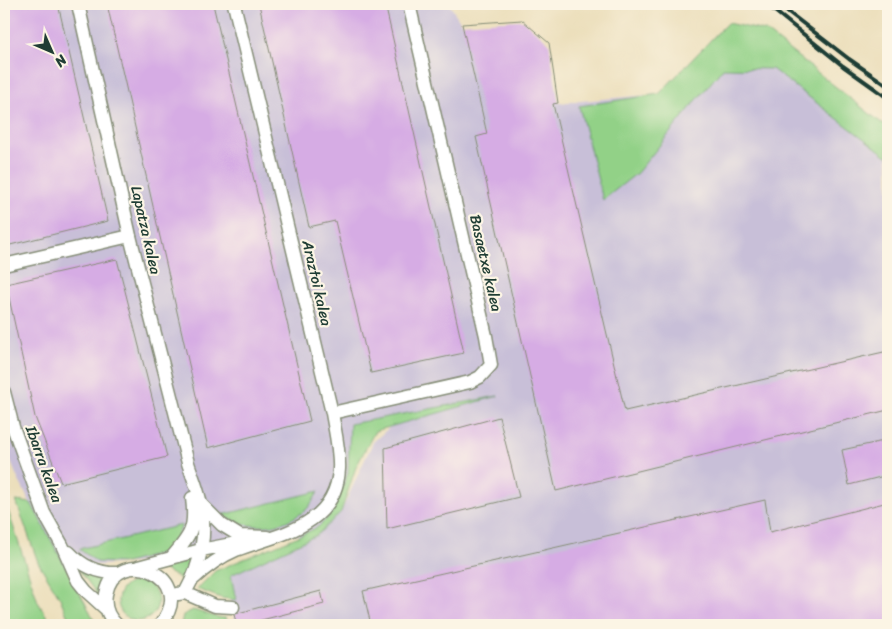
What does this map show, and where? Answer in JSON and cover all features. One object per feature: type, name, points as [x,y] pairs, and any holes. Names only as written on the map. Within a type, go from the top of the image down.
[{"type":"street","name":"Lapatza kalea","points":[[78,4],[130,236],[188,463]]},
{"type":"street","name":"Araztoi kalea","points":[[234,4],[332,413],[340,459],[337,487],[320,513],[308,523],[293,531],[272,538]]},
{"type":"street","name":"Basaetxe kalea","points":[[332,413],[470,382],[480,377],[491,365],[484,327],[409,4]]},
{"type":"street","points":[[4,265],[130,236]]},
{"type":"street","name":"Ibarra kalea","points":[[4,392],[13,427],[44,513],[62,545],[78,581],[107,616],[117,625]]},
{"type":"street","points":[[185,593],[192,580],[201,550],[203,535],[201,504],[188,463]]},
{"type":"street","points":[[171,558],[186,540],[193,525],[188,463]]},
{"type":"street","points":[[201,504],[222,525],[240,536],[272,538]]},
{"type":"street","points":[[107,616],[105,600],[107,590],[119,574],[128,569],[201,550],[272,538]]},
{"type":"street","points":[[192,580],[222,556],[272,538]]},
{"type":"street","name":"Ibarra kalea","points":[[62,545],[78,561],[86,566],[107,574],[119,574]]},
{"type":"street","points":[[137,567],[147,568],[163,578],[168,586],[171,595],[171,606],[167,617],[160,625]]},
{"type":"street","points":[[171,595],[185,593],[215,606],[233,607]]},
{"type":"shaded area","points":[[4,4],[449,4],[462,24],[522,20],[549,43],[559,103],[659,94],[727,23],[765,31],[888,128],[888,625],[237,625],[222,570],[297,545],[341,512],[373,442],[391,426],[490,398],[350,424],[348,473],[333,513],[318,527],[301,535],[254,531],[137,563],[64,567],[17,477],[4,444]]},
{"type":"green space","points":[[727,23],[765,31],[888,128],[888,157],[772,69],[723,68],[637,173],[603,200],[579,106],[659,94]]},
{"type":"green space","points":[[498,396],[375,431],[356,467],[341,512],[317,535],[231,575],[236,600],[221,598],[197,589],[215,571],[318,527],[332,513],[348,473],[350,424]]},
{"type":"green space","points":[[319,491],[306,510],[296,517],[275,525],[254,526],[222,515]]},
{"type":"green space","points":[[4,498],[38,602],[52,625],[4,625]]},
{"type":"green space","points":[[16,501],[31,503],[97,625],[71,625],[60,598],[38,562]]},
{"type":"green space","points":[[182,525],[174,543],[162,553],[126,563],[97,562],[79,549]]},
{"type":"green space","points":[[192,558],[184,581],[161,568]]},
{"type":"green space","points":[[79,570],[103,579],[97,594]]},
{"type":"green space","points":[[142,581],[149,584],[155,590],[158,601],[157,609],[149,618],[142,621],[134,621],[127,618],[119,609],[118,597],[121,590],[130,582]]},
{"type":"green space","points":[[193,610],[226,618],[227,622],[209,625],[181,625],[183,615]]},
{"type":"building","points":[[4,4],[58,4],[108,221],[6,246],[4,237]]},
{"type":"building","points":[[107,4],[213,4],[310,421],[208,448]]},
{"type":"building","points":[[259,4],[385,4],[464,353],[371,373],[335,221],[309,227]]},
{"type":"building","points":[[522,20],[549,43],[558,103],[553,104],[625,411],[888,351],[888,410],[556,491],[476,137],[487,134],[462,24]]},
{"type":"building","points":[[117,259],[167,457],[61,483],[35,417],[6,284]]},
{"type":"building","points":[[499,417],[519,497],[387,529],[385,448]]},
{"type":"building","points":[[888,440],[888,475],[849,485],[842,450]]},
{"type":"building","points":[[765,500],[770,532],[888,502],[888,625],[371,625],[363,591]]},
{"type":"building","points":[[321,591],[324,604],[237,625],[234,615],[238,613]]},
{"type":"railway","points":[[766,4],[843,66],[888,98]]},
{"type":"railway","points":[[778,4],[849,59],[888,86]]}]
